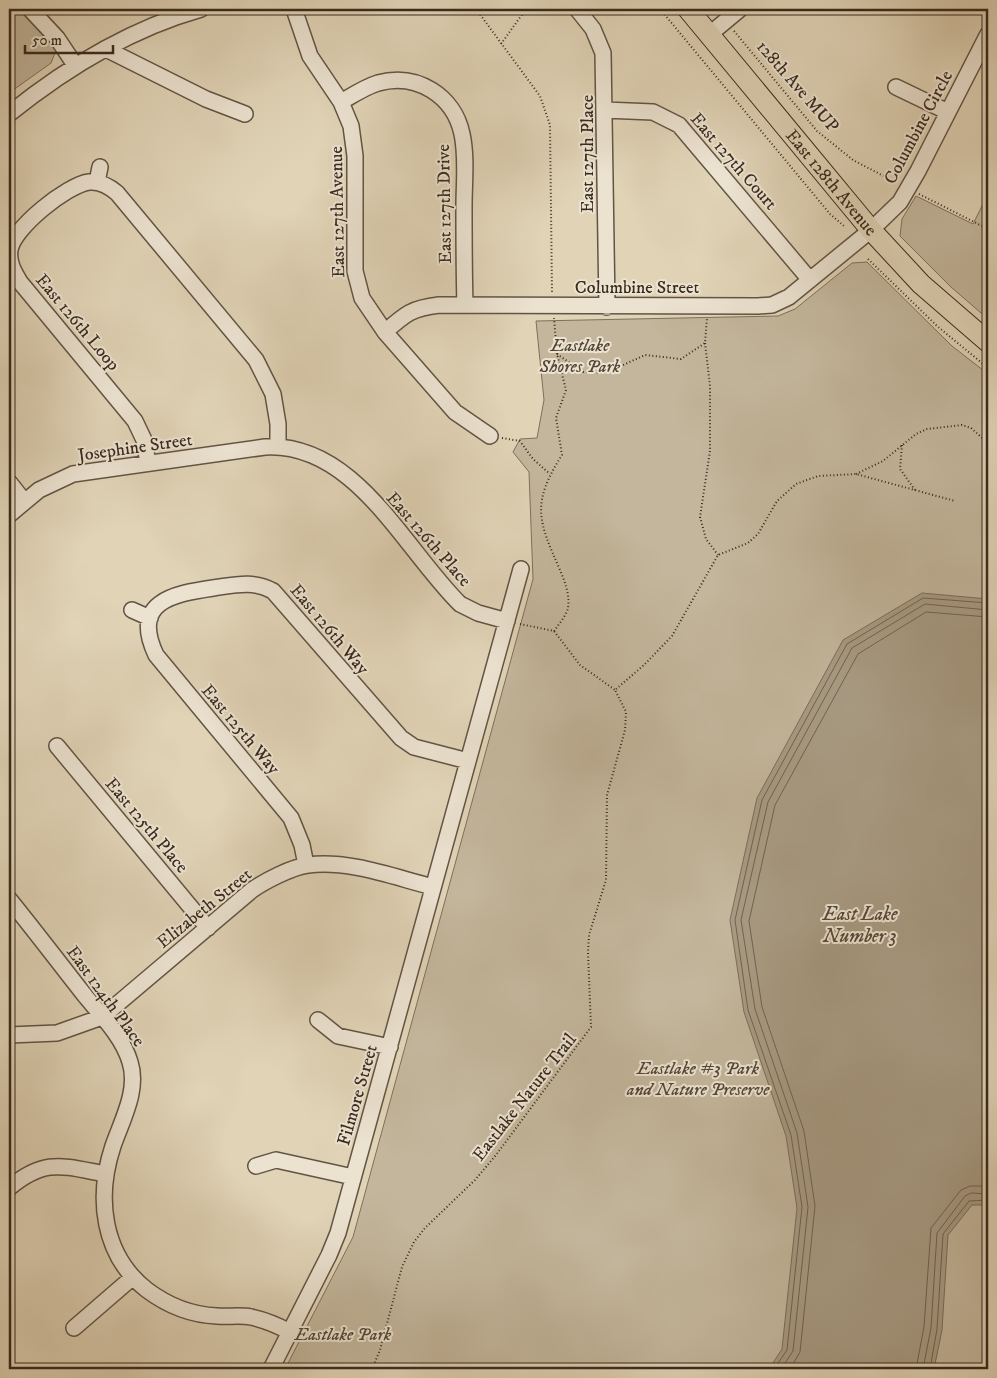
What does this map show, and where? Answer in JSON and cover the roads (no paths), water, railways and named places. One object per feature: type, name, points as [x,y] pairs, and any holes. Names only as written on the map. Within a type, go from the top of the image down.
[{"type":"main road","name":"East 128th Avenue","points":[[688,9],[871,230],[928,290],[988,342]]},
{"type":"street","points":[[30,9],[57,38],[76,65]]},
{"type":"street","points":[[9,114],[76,65],[152,26],[201,9]]},
{"type":"street","name":"East 127th Avenue","points":[[294,9],[310,56],[341,102],[354,136],[356,282],[362,298],[385,332],[455,412],[490,436]]},
{"type":"street","name":"East 127th Place","points":[[577,9],[593,29],[603,53],[607,307]]},
{"type":"street","points":[[710,34],[740,9]]},
{"type":"street","name":"Columbine Circle","points":[[871,230],[900,202],[988,34]]},
{"type":"street","points":[[106,49],[206,100],[245,114]]},
{"type":"street","name":"East 127th Drive","points":[[341,102],[377,83],[406,81],[417,76],[445,100],[457,117],[462,133],[465,305]]},
{"type":"street","points":[[896,87],[948,112]]},
{"type":"street","name":"East 127th Court","points":[[605,110],[653,112],[679,124],[810,280]]},
{"type":"street","name":"East 126th Loop","points":[[148,462],[144,440],[135,421],[20,282],[10,263],[10,249],[13,240],[22,228],[66,192],[98,175],[128,205],[256,360],[267,378],[275,402],[278,446]]},
{"type":"street","name":"Columbine Street","points":[[385,332],[403,316],[419,307],[465,305],[607,307],[772,305],[781,301],[810,280],[871,230]]},
{"type":"street","name":"Josephine Street","points":[[9,515],[39,490],[73,474],[148,462],[278,446]]},
{"type":"street","name":"East 126th Place","points":[[278,446],[310,453],[342,471],[356,484],[460,604],[478,614],[507,621]]},
{"type":"street","points":[[9,482],[24,501]]},
{"type":"street","points":[[468,761],[521,569]]},
{"type":"street","name":"East 126th Way","points":[[150,618],[157,607],[174,595],[248,584],[264,586],[284,601],[401,738],[414,747],[468,761]]},
{"type":"street","points":[[132,610],[150,618]]},
{"type":"street","name":"East 125th Way","points":[[150,618],[148,635],[156,655],[291,818],[300,839],[306,865]]},
{"type":"street","name":"East 125th Place","points":[[57,746],[208,928]]},
{"type":"street","name":"Filmore Street","points":[[271,1369],[334,1244],[468,761]]},
{"type":"street","name":"Elizabeth Street","points":[[102,1017],[208,928],[231,906],[262,883],[306,865],[348,865],[433,887]]},
{"type":"street","name":"East 124th Place","points":[[9,899],[102,1017],[127,1053],[133,1080],[130,1097],[105,1174],[104,1208],[108,1231],[118,1255],[134,1277],[159,1298],[178,1308],[199,1314],[251,1317],[269,1322],[290,1332]]},
{"type":"street","points":[[9,1035],[57,1033],[102,1017]]},
{"type":"street","points":[[318,1020],[338,1036],[390,1047]]},
{"type":"street","points":[[256,1166],[276,1160],[353,1176]]},
{"type":"street","points":[[9,1188],[38,1168],[59,1167],[105,1174]]},
{"type":"street","points":[[74,1328],[134,1277]]},
{"type":"water","name":"East Lake Number 3","points":[[922,593],[988,599],[988,1205],[972,1205],[948,1235],[942,1330],[934,1369],[769,1369],[782,1349],[797,1208],[786,1136],[744,1012],[730,920],[757,798],[843,640]]},
{"type":"park label","name":"Eastlake Shores Park","points":[[580,355]]},
{"type":"park label","name":"Eastlake #3 Park and Nature Preserve","points":[[698,1078]]},
{"type":"park label","name":"Eastlake Park","points":[[343,1334]]}]
